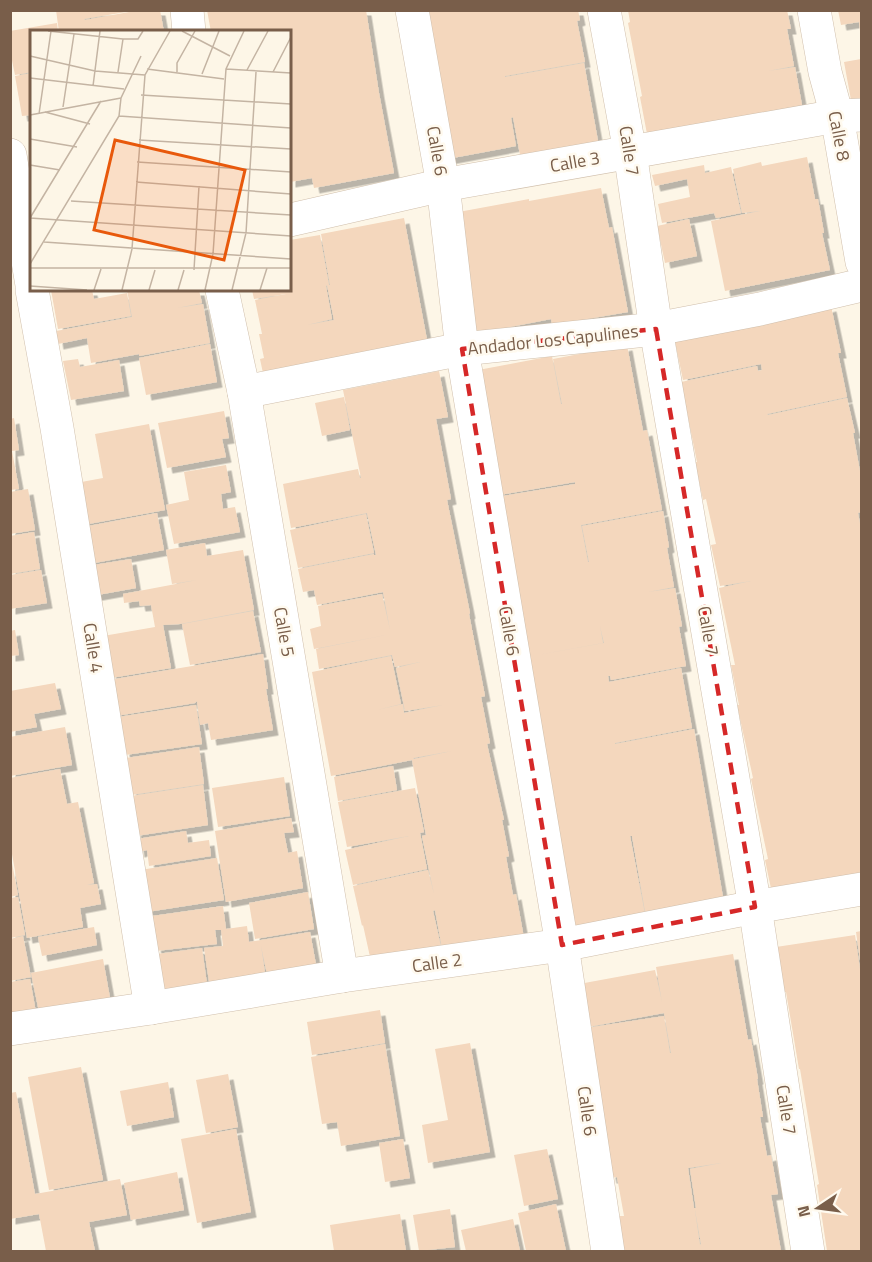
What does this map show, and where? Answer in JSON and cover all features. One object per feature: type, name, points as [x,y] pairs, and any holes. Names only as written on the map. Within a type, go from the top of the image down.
[{"type":"street","points":[[187,10],[189,30]]},
{"type":"street","name":"Calle 6","points":[[412,10],[443,185],[462,349],[562,945],[608,1251]]},
{"type":"street","name":"Calle 7","points":[[604,10],[630,152],[656,329],[755,907],[808,1251]]},
{"type":"street","name":"Calle 8","points":[[814,10],[825,72],[849,115],[861,262]]},
{"type":"street","name":"Calle 3","points":[[291,220],[443,185],[849,115]]},
{"type":"street","name":"Calle 4","points":[[10,155],[27,278],[57,428],[151,1008]]},
{"type":"street","name":"Andador Los Capulines","points":[[244,392],[462,349],[656,329],[760,309],[861,285]]},
{"type":"street","name":"Calle 5","points":[[222,291],[244,392],[342,976]]},
{"type":"street","name":"Calle 2","points":[[10,1029],[342,976],[562,945],[755,907],[861,890]]},
{"type":"highlighted area","points":[[656,329],[755,907],[562,945],[462,349]]},
{"type":"building","points":[[56,10],[126,10],[126,12],[85,20],[140,10],[160,10],[164,30],[59,30]]},
{"type":"building","points":[[207,10],[366,10],[394,173],[314,188],[312,178],[291,182],[291,30],[211,30]]},
{"type":"building","points":[[418,10],[578,10],[580,20],[577,21],[585,62],[505,77],[584,63],[598,141],[520,155],[513,117],[511,118],[516,146],[442,160]]},
{"type":"building","points":[[628,10],[787,10],[791,29],[787,29],[794,66],[768,71],[795,67],[802,105],[647,134],[628,23],[630,22]]},
{"type":"building","points":[[838,10],[861,10],[861,31],[859,22],[841,25]]},
{"type":"building","points":[[57,23],[58,30],[30,30],[30,72],[15,75],[10,51],[10,31]]},
{"type":"building","points":[[861,59],[861,98],[851,100],[844,62]]},
{"type":"building","points":[[30,73],[30,115],[22,116],[15,76]]},
{"type":"building","points":[[807,157],[815,199],[818,199],[830,270],[725,291],[711,221],[760,211],[742,213],[733,169],[761,162],[762,166]]},
{"type":"building","points":[[704,165],[705,173],[731,167],[741,213],[716,218],[714,213],[662,223],[658,204],[690,197],[687,179],[655,186],[652,175]]},
{"type":"building","points":[[601,188],[609,228],[612,227],[628,312],[552,325],[551,319],[469,335],[453,213]]},
{"type":"building","points":[[404,218],[428,345],[264,378],[260,359],[264,358],[259,334],[262,334],[255,300],[286,294],[254,299],[252,291],[291,291],[291,240],[320,235],[330,285],[321,234]],"holes":[[[327,285],[334,320],[307,325],[332,319]]]},
{"type":"building","points":[[689,219],[697,256],[665,263],[657,226]]},
{"type":"building","points":[[51,291],[92,291],[94,299],[127,293],[131,316],[58,329]]},
{"type":"building","points":[[127,291],[199,291],[202,303],[177,308],[203,304],[210,343],[91,363],[87,338],[58,344],[56,331],[132,317]]},
{"type":"building","points":[[831,306],[847,397],[767,414],[847,398],[855,433],[853,433],[861,477],[861,512],[858,513],[861,529],[861,881],[773,898],[765,860],[768,859],[751,779],[753,778],[737,705],[739,705],[731,665],[735,665],[719,588],[751,581],[720,586],[711,545],[716,544],[706,499],[703,500],[681,382],[757,366],[758,371],[762,370],[761,364],[683,380],[675,342]]},
{"type":"building","points":[[210,344],[217,382],[146,395],[139,358]]},
{"type":"building","points":[[627,345],[643,431],[647,430],[662,510],[581,525],[589,562],[582,526],[663,511],[674,587],[648,592],[675,588],[686,666],[611,680],[608,676],[609,682],[681,668],[692,728],[615,744],[694,729],[724,903],[646,917],[632,836],[630,836],[645,914],[570,928],[497,497],[575,484],[575,482],[494,496],[473,371],[552,356],[562,404],[553,359]]},
{"type":"building","points":[[78,359],[80,367],[119,360],[124,391],[71,400],[63,361]]},
{"type":"building","points":[[439,371],[448,417],[436,419],[451,499],[447,500],[485,696],[481,697],[490,743],[487,744],[504,820],[502,820],[509,856],[506,857],[524,938],[443,954],[435,910],[433,911],[442,951],[372,966],[353,886],[428,870],[434,894],[422,836],[426,835],[412,760],[331,776],[312,672],[391,656],[401,704],[377,710],[403,704],[404,713],[443,705],[405,711],[396,668],[420,662],[395,667],[392,655],[319,669],[316,649],[391,634],[314,649],[310,629],[321,626],[318,606],[382,594],[390,630],[383,592],[317,605],[314,590],[303,592],[298,569],[376,555],[367,513],[291,528],[283,484],[358,469],[361,478],[343,390]],"holes":[[[452,751],[414,759],[413,758]]]},
{"type":"building","points":[[344,397],[350,430],[322,436],[315,403]]},
{"type":"building","points":[[224,411],[229,438],[222,439],[226,457],[167,468],[158,423]]},
{"type":"building","points":[[14,418],[19,450],[12,451],[19,489],[10,490],[10,419]]},
{"type":"building","points":[[149,424],[165,510],[83,525],[76,483],[103,478],[95,434]]},
{"type":"building","points":[[226,465],[231,492],[221,494],[223,509],[235,507],[240,532],[174,544],[166,505],[189,500],[184,472]]},
{"type":"building","points":[[28,489],[35,530],[10,534],[10,492]]},
{"type":"building","points":[[157,513],[164,550],[89,564],[83,527]]},
{"type":"building","points":[[366,514],[374,553],[298,568],[290,530]]},
{"type":"building","points":[[34,532],[40,569],[10,574],[10,536]]},
{"type":"building","points":[[205,543],[207,556],[243,550],[254,610],[163,625],[171,668],[111,678],[103,636],[155,627],[151,605],[140,606],[139,601],[124,603],[123,594],[197,580],[172,584],[166,550]]},
{"type":"building","points":[[131,559],[136,588],[92,596],[87,566]]},
{"type":"building","points":[[41,570],[47,603],[10,609],[10,575]]},
{"type":"building","points":[[253,611],[261,652],[190,665],[182,624]]},
{"type":"building","points":[[15,630],[19,655],[10,656],[10,631]]},
{"type":"building","points":[[263,654],[273,730],[211,740],[208,723],[200,725],[197,701],[116,716],[109,680]]},
{"type":"building","points":[[55,683],[61,709],[34,714],[37,727],[10,732],[10,691]]},
{"type":"building","points":[[196,705],[202,744],[125,755],[118,717]]},
{"type":"building","points":[[65,727],[72,765],[10,776],[10,737]]},
{"type":"building","points":[[199,747],[204,784],[131,795],[126,758]]},
{"type":"building","points":[[393,766],[397,790],[338,801],[334,777]]},
{"type":"building","points":[[60,769],[67,804],[78,802],[94,883],[87,885],[97,884],[101,904],[80,908],[83,927],[27,938],[12,854],[10,854],[10,778]]},
{"type":"building","points":[[284,777],[290,816],[218,827],[212,788]]},
{"type":"building","points":[[203,785],[208,825],[136,836],[131,796]]},
{"type":"building","points":[[415,788],[424,832],[420,833],[427,869],[353,885],[345,850],[409,836],[347,847],[338,802]]},
{"type":"building","points":[[291,818],[294,832],[284,833],[288,853],[297,851],[303,888],[226,902],[215,831]]},
{"type":"building","points":[[186,831],[188,843],[209,840],[211,856],[149,866],[147,850],[139,852],[137,839]]},
{"type":"building","points":[[217,858],[224,900],[147,912],[140,870]]},
{"type":"building","points":[[10,863],[12,863],[18,895],[10,897]]},
{"type":"building","points":[[308,892],[314,929],[255,939],[249,903]]},
{"type":"building","points":[[18,897],[25,935],[10,938],[10,898]]},
{"type":"building","points":[[223,906],[226,929],[247,926],[249,942],[310,932],[317,970],[268,979],[261,946],[266,979],[210,988],[204,948],[223,946],[221,930],[215,930],[217,944],[156,951],[152,916]]},
{"type":"building","points":[[94,927],[97,945],[42,956],[38,937]]},
{"type":"building","points":[[861,931],[861,960],[860,960],[856,932]]},
{"type":"building","points":[[855,935],[861,976],[861,1251],[827,1251],[817,1185],[819,1184],[800,1069],[786,992],[783,993],[776,947]]},
{"type":"building","points":[[23,936],[31,977],[10,981],[10,939]]},
{"type":"building","points":[[202,948],[207,984],[162,990],[157,954]]},
{"type":"building","points":[[733,954],[748,1040],[751,1039],[758,1079],[763,1117],[760,1117],[767,1156],[771,1155],[778,1194],[771,1195],[781,1251],[624,1251],[618,1216],[624,1216],[617,1177],[611,1178],[586,1028],[664,1016],[671,1053],[664,1013],[588,1027],[579,984],[655,970],[662,1002],[656,967]],"holes":[[[721,1163],[690,1169],[696,1208],[694,1208],[688,1168]]]},
{"type":"building","points":[[103,959],[110,998],[39,1012],[31,973]]},
{"type":"building","points":[[30,979],[37,1018],[10,1023],[10,982]]},
{"type":"building","points":[[380,1010],[385,1043],[312,1055],[307,1022]]},
{"type":"building","points":[[470,1043],[490,1152],[428,1163],[422,1125],[448,1120],[435,1049]]},
{"type":"building","points":[[385,1044],[400,1136],[341,1146],[337,1122],[322,1124],[311,1057]]},
{"type":"building","points":[[81,1067],[103,1180],[49,1190],[28,1077]]},
{"type":"building","points":[[228,1074],[238,1127],[206,1133],[196,1080]]},
{"type":"building","points":[[168,1082],[174,1117],[127,1126],[120,1091]]},
{"type":"building","points":[[16,1092],[35,1194],[120,1179],[127,1215],[89,1222],[95,1251],[46,1251],[39,1214],[10,1219],[10,1093]]},
{"type":"building","points":[[236,1129],[251,1212],[197,1223],[181,1139]]},
{"type":"building","points":[[403,1139],[410,1178],[385,1182],[379,1143]]},
{"type":"building","points":[[547,1149],[558,1199],[524,1206],[514,1155]]},
{"type":"building","points":[[177,1172],[184,1210],[131,1220],[124,1183]]},
{"type":"building","points":[[556,1204],[566,1251],[526,1251],[518,1213]]},
{"type":"building","points":[[450,1209],[455,1247],[419,1251],[413,1215]]},
{"type":"building","points":[[400,1214],[406,1251],[334,1251],[330,1225]]},
{"type":"building","points":[[513,1219],[520,1251],[466,1251],[461,1230]]}]
